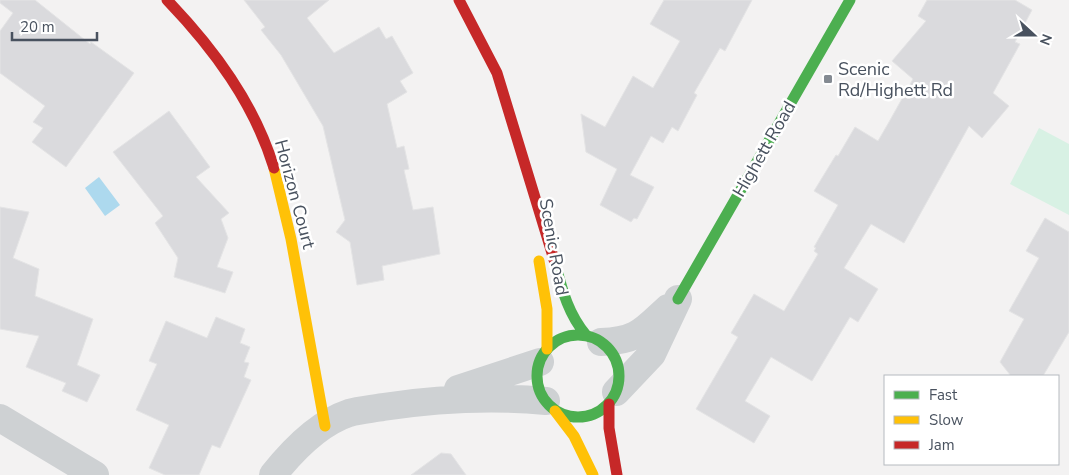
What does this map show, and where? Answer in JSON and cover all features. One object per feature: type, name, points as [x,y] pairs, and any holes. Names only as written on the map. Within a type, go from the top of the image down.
[{"type":"main road","name":"Horizon Court","points":[[167,0],[216,55],[235,84],[255,120],[275,171],[287,218],[325,426]]},
{"type":"main road","name":"Scenic Road","points":[[459,0],[497,73],[566,301],[576,323],[593,339]]},
{"type":"main road","name":"Highett Road","points":[[678,299],[850,0]]},
{"type":"main road","name":"Scenic Road","points":[[520,151],[534,234]]},
{"type":"main road","name":"Scenic Road","points":[[537,253],[547,309],[543,356]]},
{"type":"main road","points":[[593,475],[574,436],[550,406],[539,388],[537,374],[543,356],[558,340],[571,335],[593,339],[611,351],[618,364],[620,378],[613,398],[610,428],[617,475]]},
{"type":"main road","points":[[550,406],[569,416],[584,417],[597,413],[613,398]]},
{"type":"street","name":"Highett Road","points":[[593,339],[619,341],[638,335],[678,299]]},
{"type":"street","name":"Highett Road","points":[[613,398],[652,354],[678,299]]},
{"type":"street","points":[[411,403],[543,356]]},
{"type":"street","points":[[273,475],[289,454],[325,426],[348,413],[411,403],[497,397],[550,406]]},
{"type":"street","points":[[0,418],[95,475]]},
{"type":"green space","points":[[1039,128],[1069,144],[1069,215],[1010,184]]},
{"type":"water","points":[[99,177],[120,205],[105,216],[85,188]]},
{"type":"building","points":[[0,0],[35,0],[90,44],[91,42],[134,73],[66,167],[32,142],[43,128],[33,122],[45,106],[0,73],[0,31],[13,13],[0,3]]},
{"type":"building","points":[[244,0],[329,0],[307,18],[334,53],[379,27],[386,39],[392,36],[413,73],[400,81],[407,92],[387,104],[397,148],[404,146],[409,169],[404,170],[413,210],[433,207],[440,254],[382,266],[384,280],[357,285],[350,242],[336,232],[345,220],[323,126],[281,55],[261,30],[265,27]]},
{"type":"building","points":[[664,0],[752,0],[725,51],[720,48],[694,93],[697,95],[678,131],[672,127],[663,143],[651,136],[630,175],[654,187],[637,219],[634,218],[631,222],[600,205],[617,169],[586,152],[581,114],[605,127],[633,76],[653,88],[680,41],[650,24]]},
{"type":"building","points":[[927,0],[1015,0],[1032,10],[1015,42],[1020,44],[993,93],[1009,106],[982,138],[969,126],[904,243],[871,224],[844,268],[878,289],[858,322],[850,317],[812,381],[771,357],[745,401],[770,416],[754,443],[696,409],[738,337],[731,333],[754,294],[784,311],[818,254],[814,251],[816,248],[814,247],[838,205],[814,191],[855,127],[878,141],[913,79],[892,61],[926,21],[918,16]]},
{"type":"building","points":[[169,111],[210,167],[196,177],[229,213],[221,219],[228,238],[217,267],[233,272],[225,293],[174,277],[178,258],[155,223],[163,216],[113,152]]},
{"type":"building","points":[[0,207],[29,212],[13,258],[39,269],[35,296],[93,319],[77,365],[100,375],[87,402],[62,391],[66,383],[26,367],[39,336],[0,329]]},
{"type":"building","points":[[1045,218],[1069,232],[1069,332],[1044,375],[1010,375],[1000,362],[1024,319],[1009,311],[1039,258],[1026,251]]},
{"type":"building","points":[[216,317],[245,329],[240,343],[250,347],[244,362],[249,363],[244,377],[251,380],[220,448],[212,445],[199,475],[165,475],[149,468],[169,425],[136,410],[157,364],[149,361],[166,321],[207,338]]},
{"type":"building","points":[[441,453],[451,454],[466,475],[411,475]]},
{"type":"traffic: fast","points":[[678,299],[850,0]]},
{"type":"traffic: fast","points":[[555,263],[570,310],[586,335]]},
{"type":"traffic: fast","points":[[578,335],[594,338],[607,347],[616,360],[619,376],[616,392],[607,405],[594,414],[578,417],[562,414],[549,405],[540,392],[537,376],[540,360],[549,347],[562,338],[578,335]]},
{"type":"traffic: slow","points":[[274,168],[291,239],[325,426]]},
{"type":"traffic: slow","points":[[539,261],[547,309],[547,349]]},
{"type":"traffic: slow","points":[[555,411],[574,436],[593,475]]},
{"type":"traffic: jam","points":[[167,0],[201,38],[231,78],[244,99],[266,144],[274,168]]},
{"type":"traffic: jam","points":[[459,0],[497,73],[555,263]]},
{"type":"traffic: jam","points":[[609,404],[609,428],[617,475]]},
{"type":"place","name":"Scenic Rd/Highett Rd","points":[[828,79]]}]
